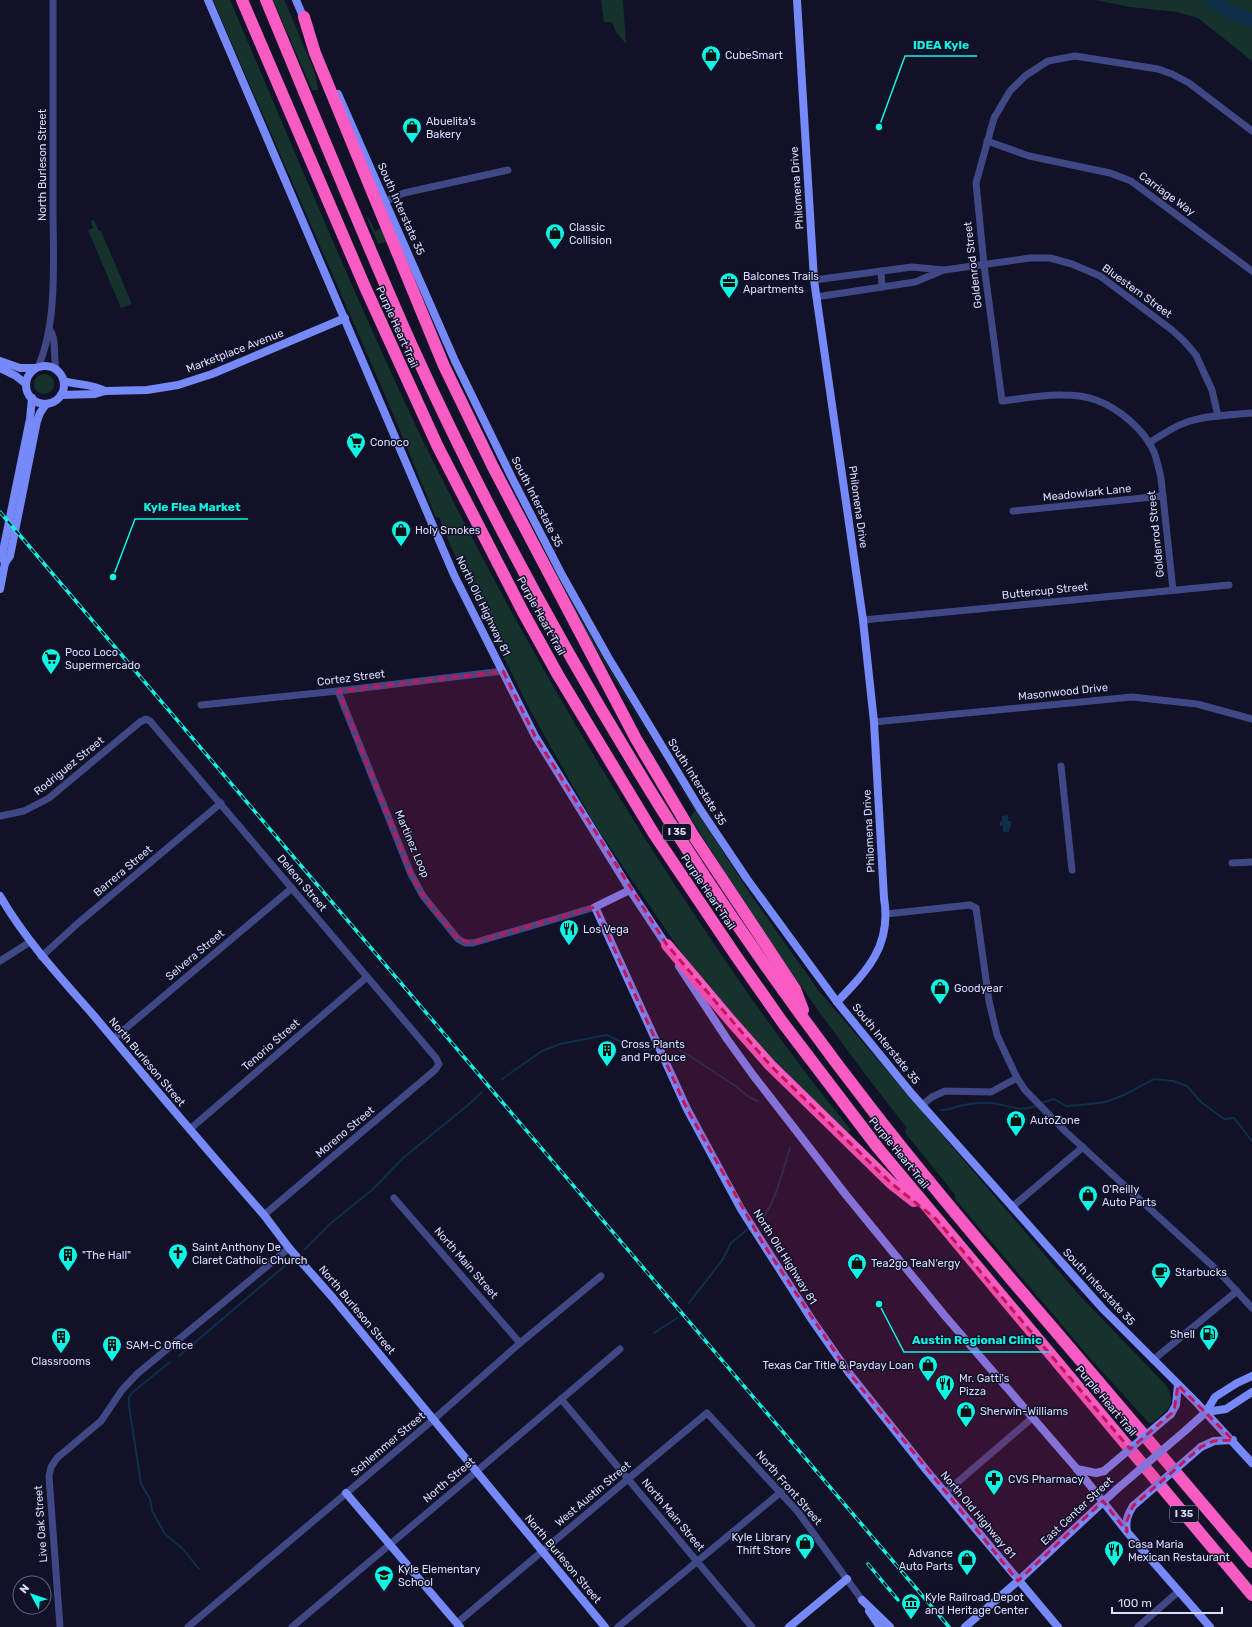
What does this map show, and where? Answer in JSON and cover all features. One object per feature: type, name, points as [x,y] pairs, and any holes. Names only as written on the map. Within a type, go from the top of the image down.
[{"type":"highway","name":"Purple Heart Trail","points":[[242,0],[365,287],[424,417],[492,552],[558,675],[654,834],[736,956],[839,1099],[936,1219],[1252,1595]]},
{"type":"highway","name":"Purple Heart Trail","points":[[266,0],[411,344],[462,452],[548,618],[661,808],[725,907],[809,1026],[873,1111],[926,1178],[1252,1562]]},
{"type":"highway","points":[[304,17],[315,53],[444,366],[493,467],[636,739],[694,835],[795,989],[809,1026]]},
{"type":"highway","points":[[667,945],[770,1065],[891,1183],[936,1219]]},
{"type":"main road","points":[[208,0],[345,318]]},
{"type":"main road","name":"South Interstate 35","points":[[296,0],[386,200],[443,334],[482,418],[562,575],[596,636],[658,742],[700,809],[746,879],[837,1002],[922,1105],[1103,1309],[1206,1412],[1252,1463]]},
{"type":"main road","name":"Philomena Drive","points":[[797,0],[814,280],[863,620],[874,722],[883,890],[886,914],[884,933],[878,951],[871,964],[861,978],[837,1002]]},
{"type":"main road","name":"Marketplace Avenue","points":[[61,395],[147,390],[178,385],[212,374],[345,318]]},
{"type":"main road","name":"North Old Highway 81","points":[[345,318],[454,575],[535,736],[630,890]]},
{"type":"main road","points":[[0,361],[20,368],[37,368],[45,366],[56,369],[60,372],[64,381],[64,387],[61,395],[53,402],[46,404],[40,403],[32,398],[28,393],[26,384],[27,378],[37,368]]},
{"type":"main road","points":[[0,368],[16,376],[26,384]]},
{"type":"main road","name":"Marketplace Avenue","points":[[64,381],[75,385],[98,387],[104,392]]},
{"type":"main road","points":[[0,589],[2,556],[30,419],[32,398]]},
{"type":"main road","points":[[2,562],[10,556],[37,421],[46,404]]},
{"type":"main road","points":[[630,890],[727,1039],[762,1087],[846,1195],[945,1316],[1077,1469],[1127,1532],[1210,1627]]},
{"type":"main road","name":"Martinez Loop","points":[[595,907],[630,890]]},
{"type":"main road","name":"North Burleson Street","points":[[0,896],[12,917],[41,957],[264,1215],[288,1248],[338,1304],[605,1627]]},
{"type":"main road","name":"North Old Highway 81","points":[[595,907],[687,1109],[741,1209],[812,1320],[849,1373],[945,1493],[1058,1627]]},
{"type":"main road","name":"East Center Street","points":[[965,1627],[1018,1581],[1103,1501],[1206,1412],[1215,1397],[1237,1383],[1252,1376]]},
{"type":"main road","points":[[1077,1469],[1096,1473],[1104,1471],[1171,1414],[1176,1405],[1178,1385]]},
{"type":"main road","points":[[1206,1412],[1226,1409],[1252,1392]]},
{"type":"main road","points":[[1127,1532],[1126,1523],[1128,1513],[1133,1506],[1202,1447],[1214,1441],[1232,1440]]},
{"type":"main road","points":[[346,1493],[459,1625]]},
{"type":"main road","points":[[789,1627],[847,1579]]},
{"type":"main road","name":"North Front Street","points":[[862,1600],[880,1627]]},
{"type":"main road","name":"North Front Street","points":[[862,1600],[890,1627]]},
{"type":"street","name":"North Burleson Street","points":[[37,368],[42,358],[50,330],[53,278],[53,0]]},
{"type":"street","name":"Goldenrod Street","points":[[1173,590],[1163,496],[1158,466],[1149,443],[1132,423],[1108,405],[1095,399],[1060,395],[1002,401],[984,265],[976,184],[994,118],[1010,91],[1025,76],[1048,60],[1075,56],[1158,69],[1172,74],[1189,83],[1252,131]]},
{"type":"street","name":"Carriage Way","points":[[987,141],[1029,156],[1110,173],[1131,181],[1252,271]]},
{"type":"street","points":[[386,200],[404,193],[508,170]]},
{"type":"street","name":"Bluestem Street","points":[[816,297],[915,282],[944,270],[1030,258],[1050,258],[1072,264],[1100,276],[1172,330],[1196,355],[1212,390],[1218,416]]},
{"type":"street","name":"Bluestem Street","points":[[814,280],[912,267],[926,267],[944,270]]},
{"type":"street","points":[[880,271],[882,287]]},
{"type":"street","name":"North Burleson Street","points":[[50,330],[53,335],[54,362],[56,369]]},
{"type":"street","points":[[1149,443],[1169,430],[1188,422],[1218,416],[1252,413]]},
{"type":"street","name":"Meadowlark Lane","points":[[1013,511],[1163,496]]},
{"type":"street","name":"Buttercup Street","points":[[863,620],[1229,585]]},
{"type":"street","name":"Cortez Street","points":[[201,705],[338,692],[503,671]]},
{"type":"street","name":"Martinez Loop","points":[[338,692],[411,874],[423,896],[458,939],[465,943],[473,942],[595,907]]},
{"type":"street","name":"Masonwood Drive","points":[[874,722],[1132,697],[1198,704],[1252,718]]},
{"type":"street","name":"Deleon Street","points":[[146,719],[150,720],[164,735],[436,1058],[439,1064]]},
{"type":"street","name":"Rodriguez Street","points":[[0,816],[24,811],[49,798],[140,722],[146,719]]},
{"type":"street","points":[[1061,766],[1072,870]]},
{"type":"street","name":"Barrera Street","points":[[41,957],[220,803]]},
{"type":"street","points":[[1232,863],[1252,862]]},
{"type":"street","name":"Selvera Street","points":[[113,1039],[292,888]]},
{"type":"street","points":[[886,914],[970,906],[976,908],[989,1001],[997,1035],[1017,1078],[1044,1111],[1218,1272],[1252,1308]]},
{"type":"street","points":[[0,961],[30,942]]},
{"type":"street","name":"Tenorio Street","points":[[190,1129],[367,977]]},
{"type":"street","name":"Moreno Street","points":[[264,1215],[434,1070],[439,1064]]},
{"type":"street","points":[[922,1105],[932,1097],[945,1092],[990,1092],[1017,1078]]},
{"type":"street","points":[[1012,1207],[1083,1147]]},
{"type":"street","name":"North Main Street","points":[[394,1198],[520,1343]]},
{"type":"street","name":"Live Oak Street","points":[[60,1627],[49,1476],[51,1467],[57,1458],[101,1421],[122,1390],[137,1374],[288,1248]]},
{"type":"street","name":"Schlemmer Street","points":[[188,1627],[434,1419],[520,1343],[601,1276]]},
{"type":"street","points":[[1153,1360],[1237,1291]]},
{"type":"street","name":"North Street","points":[[292,1627],[620,1349]]},
{"type":"street","name":"North Main Street","points":[[561,1399],[752,1627]]},
{"type":"street","name":"West Austin Street","points":[[459,1625],[542,1551],[707,1413]]},
{"type":"street","name":"North Front Street","points":[[707,1413],[798,1512],[862,1600]]},
{"type":"street","points":[[945,1493],[1032,1418]]},
{"type":"street","points":[[618,1627],[697,1560],[781,1492]]},
{"type":"street","points":[[1138,1627],[1179,1591]]},
{"type":"highlighted area","points":[[503,671],[535,736],[667,945],[770,1065],[891,1183],[936,1219],[1130,1449],[1174,1411],[1178,1385],[1233,1440],[1214,1441],[1201,1447],[1133,1506],[1126,1523],[1127,1532],[1103,1501],[1018,1581],[849,1373],[762,1242],[687,1109],[595,907],[473,943],[458,939],[423,896],[411,874],[338,691]]},
{"type":"green space","points":[[213,0],[230,0],[324,221],[397,386],[454,503],[519,625],[623,804],[660,862],[753,1000],[791,1053],[851,1130],[847,1134],[780,1070],[690,965],[592,820],[530,710],[476,602],[439,517],[436,518],[391,409]]},
{"type":"green space","points":[[273,0],[284,0],[287,6],[315,73],[318,90],[312,90]]},
{"type":"green space","points":[[601,0],[623,0],[626,44],[616,32],[612,22],[604,22]]},
{"type":"green space","points":[[1095,0],[1252,0],[1252,61],[1198,18],[1177,12],[1130,7]]},
{"type":"green space","points":[[365,214],[375,231],[381,228],[386,242],[378,244]]},
{"type":"green space","points":[[94,220],[99,231],[101,231],[132,304],[121,308],[88,230],[93,228],[91,221]]},
{"type":"green space","points":[[44,374],[51,377],[54,384],[51,391],[44,394],[37,391],[34,384],[37,377]]},
{"type":"green space","points":[[552,566],[604,660],[670,770],[751,895],[819,991],[1080,1296],[1166,1385],[1170,1392],[1171,1403],[1165,1412],[1150,1424],[1096,1365],[954,1198],[956,1196],[906,1134],[905,1130],[907,1128],[821,1015],[767,937],[690,817],[695,811],[596,649],[594,649],[550,567]]},
{"type":"water","points":[[1008,815],[1008,821],[1011,821],[1011,827],[1009,828],[1009,832],[1003,832],[1003,826],[1000,826],[1000,821],[1002,821],[1002,816]]},
{"type":"waterway","points":[[1212,0],[1232,13],[1252,20]]},
{"type":"waterway","points":[[502,1079],[542,1051],[560,1044],[607,1035],[633,1048],[653,1049]]},
{"type":"waterway","points":[[666,1045],[673,1045],[734,1085],[749,1097],[758,1101]]},
{"type":"waterway","points":[[1041,1103],[1054,1099],[1066,1106],[1106,1102],[1124,1095],[1154,1079],[1173,1081],[1187,1086],[1201,1102],[1224,1119],[1234,1118],[1252,1141]]},
{"type":"waterway","points":[[305,1249],[331,1223],[372,1190],[403,1158],[482,1092]]},
{"type":"waterway","points":[[941,1110],[983,1103],[991,1103],[1019,1109],[1031,1108],[1037,1105]]},
{"type":"waterway","points":[[760,1220],[770,1207],[782,1176],[790,1148]]},
{"type":"waterway","points":[[689,1303],[723,1259],[731,1243],[748,1229]]},
{"type":"waterway","points":[[179,1356],[287,1264]]},
{"type":"waterway","points":[[654,1333],[677,1318]]},
{"type":"waterway","points":[[170,1362],[133,1392],[129,1397],[129,1406],[141,1484],[150,1499],[152,1511],[165,1534],[183,1549],[199,1569]]},
{"type":"railway","points":[[0,512],[949,1627]]},
{"type":"railway","points":[[868,1564],[898,1600]]},
{"type":"place","name":"CubeSmart","points":[[711,72]]},
{"type":"place","name":"IDEA Kyle","points":[[879,127]]},
{"type":"place","name":"Abuelita's Bakery","points":[[412,144]]},
{"type":"place","name":"Classic Collision","points":[[555,250]]},
{"type":"place","name":"Balcones Trails Apartments","points":[[729,299]]},
{"type":"place","name":"Conoco","points":[[356,459]]},
{"type":"place","name":"Holy Smokes","points":[[401,547]]},
{"type":"place","name":"Kyle Flea Market","points":[[113,577]]},
{"type":"place","name":"Poco Loco Supermercado","points":[[51,675]]},
{"type":"place","name":"Los Vega","points":[[569,946]]},
{"type":"place","name":"Goodyear","points":[[940,1005]]},
{"type":"place","name":"Cross Plants and Produce","points":[[607,1067]]},
{"type":"place","name":"AutoZone","points":[[1016,1137]]},
{"type":"place","name":"O'Reilly Auto Parts","points":[[1088,1212]]},
{"type":"place","name":"Saint Anthony De Claret Catholic Church","points":[[178,1270]]},
{"type":"place","name":"\"The Hall\"","points":[[68,1272]]},
{"type":"place","name":"Tea2go TeaN'ergy","points":[[857,1280]]},
{"type":"place","name":"Starbucks","points":[[1161,1289]]},
{"type":"place","name":"Austin Regional Clinic","points":[[879,1304]]},
{"type":"place","name":"Shell","points":[[1209,1351]]},
{"type":"place","name":"Classrooms","points":[[61,1354]]},
{"type":"place","name":"SAM-C Office","points":[[112,1362]]},
{"type":"place","name":"Texas Car Title & Payday Loan","points":[[928,1382]]},
{"type":"place","name":"Mr. Gatti's Pizza","points":[[945,1401]]},
{"type":"place","name":"Sherwin-Williams","points":[[966,1428]]},
{"type":"place","name":"CVS Pharmacy","points":[[994,1496]]},
{"type":"place","name":"Kyle Library Thift Store","points":[[805,1560]]},
{"type":"place","name":"Casa Maria Mexican Restaurant","points":[[1114,1567]]},
{"type":"place","name":"Advance Auto Parts","points":[[967,1576]]},
{"type":"place","name":"Kyle Elementary School","points":[[384,1592]]},
{"type":"place","name":"Kyle Railroad Depot and Heritage Center","points":[[911,1620]]}]
